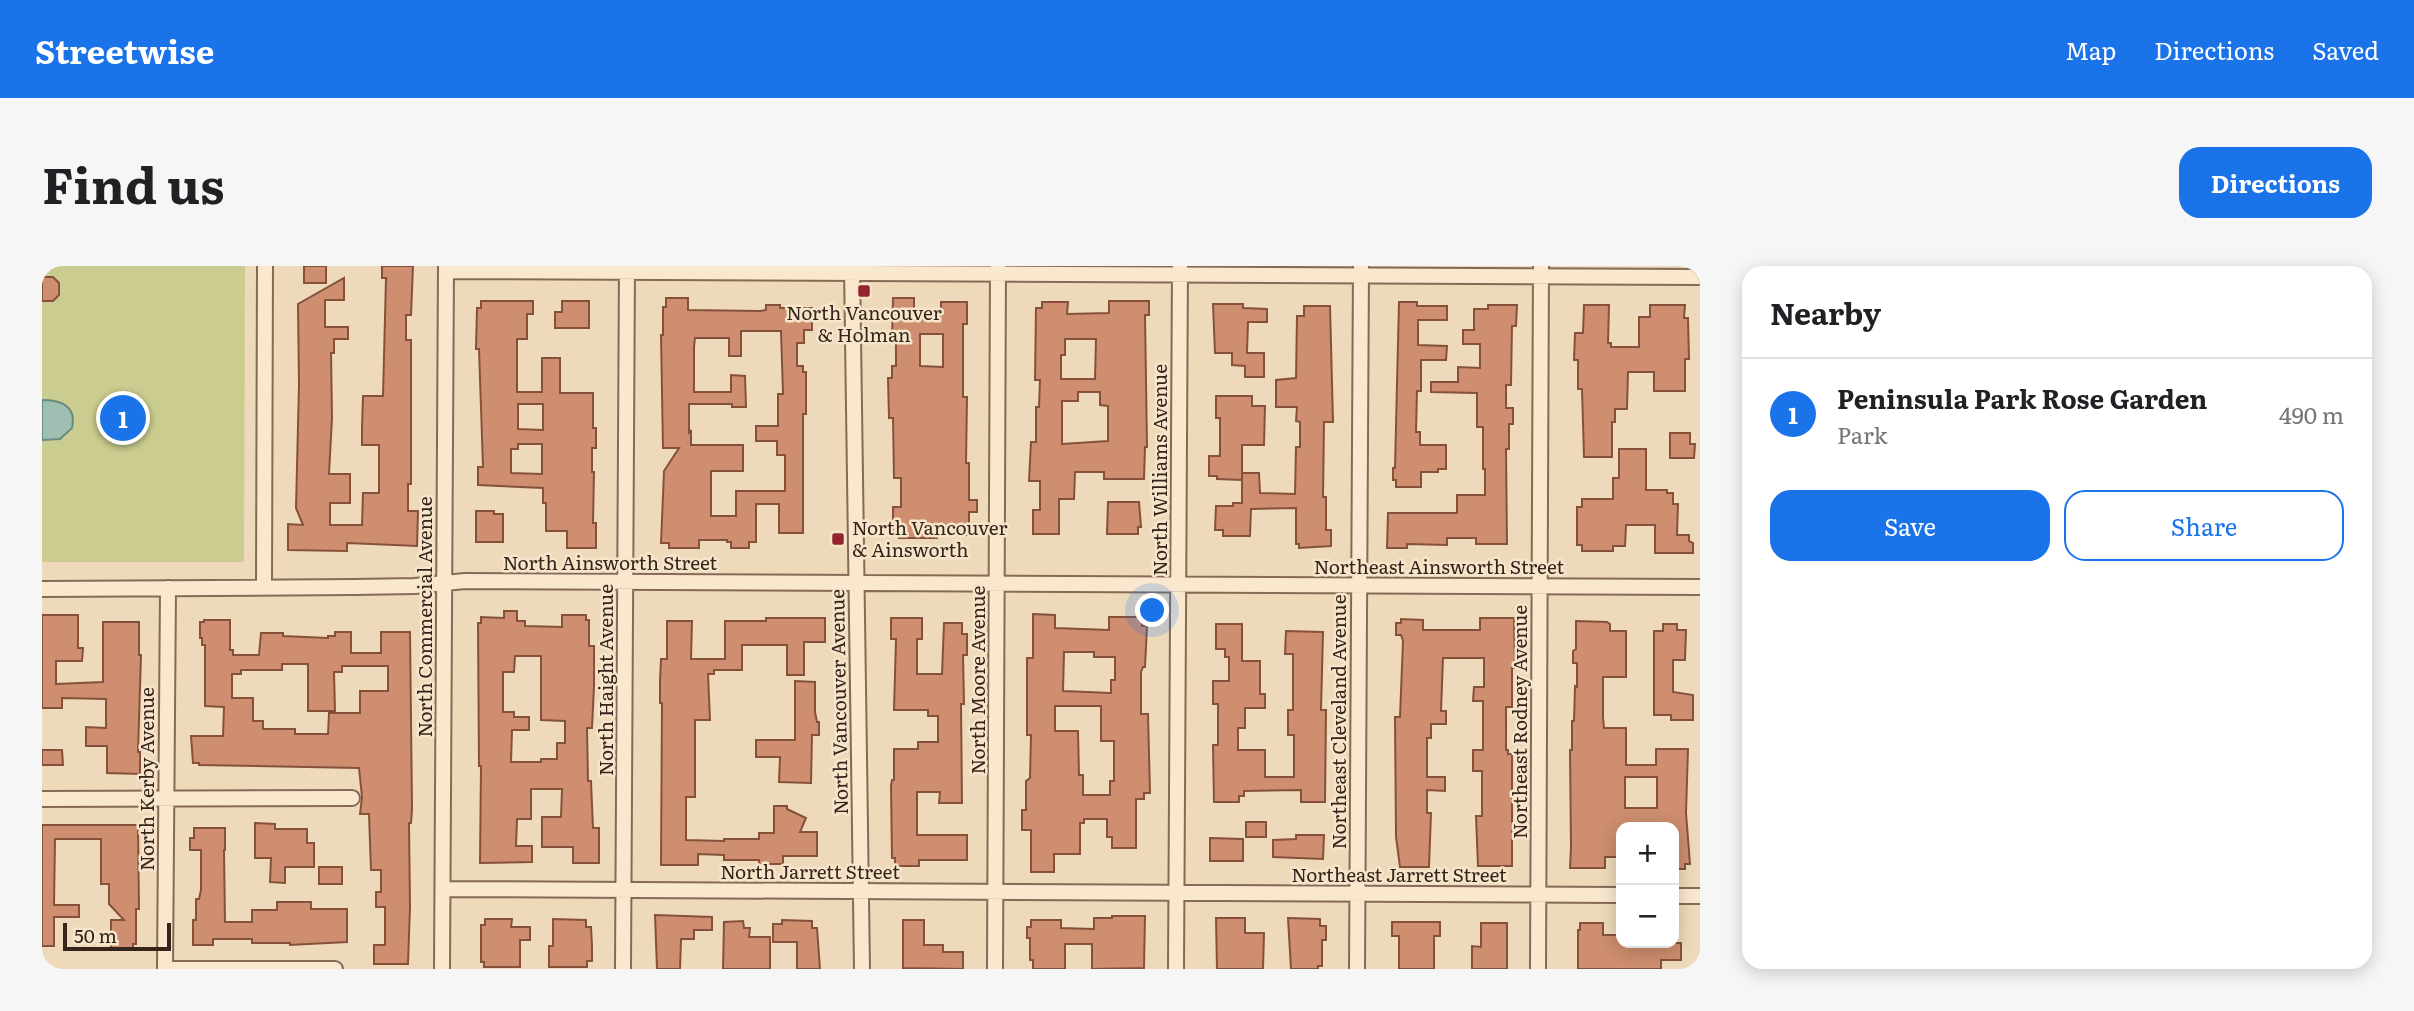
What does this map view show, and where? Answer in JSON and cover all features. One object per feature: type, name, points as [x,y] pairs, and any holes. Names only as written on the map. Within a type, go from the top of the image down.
[{"type":"street","points":[[264,587],[265,266]]},
{"type":"street","points":[[446,268],[1541,271],[1700,277]]},
{"type":"street","name":"North Commercial Avenue","points":[[442,969],[446,268]]},
{"type":"street","name":"North Haight Avenue","points":[[623,969],[626,269]]},
{"type":"street","name":"North Vancouver Avenue","points":[[852,269],[862,969]]},
{"type":"street","name":"North Moore Avenue","points":[[995,969],[998,270]]},
{"type":"street","name":"North Williams Avenue","points":[[1176,969],[1180,270]]},
{"type":"street","name":"Northeast Cleveland Avenue","points":[[1357,969],[1361,271]]},
{"type":"street","name":"Northeast Rodney Avenue","points":[[1538,969],[1541,271]]},
{"type":"street","name":"North Ainsworth Street","points":[[42,589],[415,586],[464,581],[1178,585]]},
{"type":"street","name":"Northeast Ainsworth Street","points":[[1178,585],[1700,587]]},
{"type":"street","name":"North Kerby Avenue","points":[[165,969],[168,588]]},
{"type":"street","points":[[42,799],[352,798]]},
{"type":"street","name":"North Jarrett Street","points":[[443,889],[1177,893]]},
{"type":"street","name":"Northeast Jarrett Street","points":[[1177,893],[1616,895]]},
{"type":"street","points":[[1679,896],[1700,896]]},
{"type":"street","points":[[165,969],[335,969]]},
{"type":"green space","points":[[42,266],[245,266],[244,562],[42,562]]},
{"type":"shaded area","points":[[42,400],[55,401],[70,409],[72,428],[60,439],[42,440]]},
{"type":"building","points":[[304,266],[326,266],[326,283],[304,283]]},
{"type":"building","points":[[382,266],[413,266],[411,315],[406,315],[406,340],[411,340],[411,484],[408,484],[408,511],[418,511],[417,546],[347,543],[347,551],[288,550],[288,524],[303,525],[296,508],[298,304],[344,278],[344,300],[325,300],[325,327],[348,327],[348,339],[334,339],[334,353],[331,353],[329,474],[350,474],[350,503],[330,503],[330,525],[362,525],[363,493],[379,493],[379,445],[362,445],[362,428],[363,396],[383,396],[386,278],[382,278]]},
{"type":"building","points":[[42,277],[53,277],[59,283],[59,295],[53,301],[42,301]]},
{"type":"building","points":[[666,298],[688,298],[688,310],[760,311],[766,310],[766,305],[812,308],[812,330],[804,330],[804,343],[797,343],[797,366],[803,366],[803,372],[806,372],[806,414],[803,414],[803,533],[779,533],[779,504],[756,504],[756,542],[749,542],[749,548],[731,548],[731,542],[727,540],[699,540],[699,548],[669,548],[669,543],[661,543],[664,471],[679,448],[663,448],[661,335],[663,307],[666,307]],"holes":[[[741,331],[781,331],[783,394],[778,394],[778,426],[756,426],[756,441],[777,441],[777,455],[785,455],[785,491],[736,491],[736,516],[711,516],[711,471],[743,471],[743,445],[691,445],[689,404],[732,404],[732,407],[746,407],[745,376],[731,375],[731,392],[694,392],[695,338],[729,338],[729,356],[741,356]]]},
{"type":"building","points":[[893,298],[914,298],[914,313],[941,313],[941,302],[967,302],[967,324],[963,324],[963,397],[967,397],[966,463],[969,463],[969,500],[977,500],[977,512],[969,512],[969,535],[899,538],[899,535],[893,533],[893,507],[901,507],[901,478],[894,478],[893,418],[889,418],[888,378],[892,378],[892,366],[896,366],[896,340],[892,340]],"holes":[[[920,334],[943,334],[943,367],[920,366]]]},
{"type":"building","points":[[481,301],[533,301],[533,314],[527,314],[527,339],[517,339],[517,392],[542,392],[542,358],[560,358],[560,393],[593,393],[596,448],[592,448],[592,472],[596,548],[567,548],[567,531],[546,531],[543,488],[478,485],[478,467],[483,467],[479,349],[476,349],[477,308],[481,308]],"holes":[[[518,404],[543,404],[543,430],[518,429]],[[518,444],[542,444],[542,474],[511,473],[511,449],[518,449]]]},
{"type":"building","points":[[562,301],[589,301],[589,328],[555,328],[555,312],[562,312]]},
{"type":"building","points":[[1109,301],[1149,301],[1149,315],[1145,315],[1147,447],[1144,479],[1104,479],[1104,472],[1075,472],[1074,499],[1059,499],[1059,534],[1033,534],[1033,510],[1040,510],[1040,481],[1029,481],[1031,442],[1036,442],[1036,407],[1039,407],[1040,380],[1035,380],[1036,308],[1042,308],[1042,302],[1068,302],[1067,314],[1109,313]],"holes":[[[1065,339],[1096,339],[1095,379],[1061,379],[1061,355],[1065,355]],[[1078,392],[1100,392],[1100,405],[1108,406],[1108,441],[1062,444],[1062,401],[1078,401]]]},
{"type":"building","points":[[1399,302],[1417,302],[1417,306],[1447,306],[1447,320],[1418,320],[1418,345],[1447,346],[1446,360],[1421,360],[1421,391],[1417,391],[1416,432],[1420,432],[1420,445],[1446,445],[1446,469],[1421,472],[1421,487],[1396,487],[1396,480],[1393,480]]},
{"type":"building","points":[[1213,304],[1243,304],[1243,308],[1267,309],[1267,322],[1248,322],[1247,353],[1264,353],[1264,377],[1245,377],[1245,366],[1232,365],[1232,353],[1215,353]]},
{"type":"building","points":[[1488,305],[1517,305],[1516,326],[1512,326],[1511,385],[1506,385],[1506,408],[1513,408],[1513,424],[1509,424],[1509,449],[1506,449],[1507,544],[1476,544],[1476,538],[1447,538],[1447,545],[1407,544],[1407,548],[1387,548],[1388,513],[1457,513],[1457,495],[1485,495],[1483,427],[1477,427],[1477,393],[1431,392],[1431,382],[1458,382],[1458,367],[1480,368],[1480,344],[1463,344],[1463,330],[1474,330],[1474,309],[1488,309]]},
{"type":"building","points":[[1584,305],[1609,305],[1608,343],[1611,343],[1611,347],[1639,347],[1639,317],[1650,317],[1650,305],[1685,305],[1684,318],[1688,318],[1689,359],[1685,359],[1685,391],[1654,391],[1654,372],[1628,372],[1627,409],[1615,409],[1615,422],[1612,422],[1612,457],[1584,457],[1582,389],[1578,389],[1578,360],[1574,360],[1575,333],[1583,333]]},
{"type":"building","points":[[1304,306],[1330,306],[1333,422],[1324,422],[1323,497],[1326,497],[1326,530],[1331,530],[1331,546],[1299,548],[1299,544],[1296,544],[1296,508],[1251,509],[1250,536],[1223,536],[1223,530],[1215,530],[1216,506],[1242,503],[1242,473],[1259,473],[1260,493],[1295,494],[1296,447],[1300,447],[1300,422],[1296,421],[1297,407],[1276,407],[1276,380],[1296,378],[1297,316],[1304,316]]},
{"type":"building","points":[[1216,396],[1252,396],[1252,406],[1265,406],[1264,445],[1242,445],[1242,480],[1209,476],[1209,456],[1220,456],[1220,418],[1216,418]]},
{"type":"building","points":[[1670,433],[1690,433],[1690,444],[1695,444],[1694,458],[1670,458]]},
{"type":"building","points":[[1619,449],[1646,449],[1646,490],[1667,490],[1667,493],[1673,493],[1673,504],[1678,504],[1677,535],[1689,535],[1689,541],[1693,543],[1693,553],[1655,553],[1655,525],[1626,525],[1625,546],[1613,546],[1613,551],[1582,551],[1582,545],[1577,545],[1577,507],[1582,507],[1582,499],[1613,499],[1613,478],[1619,478]]},
{"type":"building","points":[[1108,502],[1139,502],[1141,527],[1138,527],[1138,534],[1107,534]]},
{"type":"building","points":[[476,511],[503,514],[503,542],[476,542]]},
{"type":"building","points":[[504,611],[517,611],[517,621],[525,621],[525,626],[562,627],[562,615],[586,615],[586,620],[589,620],[589,646],[594,646],[594,686],[592,728],[587,728],[588,781],[591,781],[593,828],[599,828],[599,863],[573,863],[573,847],[542,847],[542,817],[561,817],[562,789],[531,789],[531,819],[517,819],[516,846],[532,846],[532,862],[480,863],[478,623],[481,623],[481,617],[504,618]],"holes":[[[515,656],[541,656],[541,720],[565,721],[565,743],[557,743],[557,759],[511,762],[512,730],[529,730],[529,717],[514,717],[514,712],[503,712],[503,672],[514,672]]]},
{"type":"building","points":[[1033,614],[1055,615],[1055,628],[1109,630],[1109,617],[1142,617],[1142,626],[1147,626],[1145,667],[1141,672],[1141,714],[1148,714],[1150,793],[1144,793],[1144,799],[1136,799],[1136,848],[1112,848],[1112,837],[1107,837],[1107,819],[1084,819],[1084,823],[1080,823],[1080,854],[1054,854],[1054,872],[1031,872],[1031,830],[1022,830],[1022,810],[1026,810],[1026,781],[1030,778],[1027,658],[1033,658]],"holes":[[[1064,652],[1094,652],[1094,657],[1115,657],[1115,680],[1111,680],[1111,693],[1063,691]],[[1055,706],[1101,706],[1101,741],[1114,741],[1114,781],[1110,781],[1110,795],[1083,795],[1083,775],[1079,775],[1078,731],[1055,731]]]},
{"type":"building","points":[[42,615],[78,615],[78,648],[83,648],[82,661],[56,661],[56,684],[103,682],[103,622],[139,622],[140,774],[107,773],[107,746],[86,746],[86,727],[106,728],[106,699],[62,698],[62,708],[42,708]]},
{"type":"building","points":[[766,618],[825,618],[825,642],[804,642],[804,675],[787,675],[787,645],[742,645],[742,670],[714,670],[714,674],[708,674],[710,720],[695,720],[695,797],[686,797],[686,840],[759,839],[759,833],[774,833],[774,806],[787,806],[787,809],[806,818],[800,832],[817,832],[817,856],[783,856],[783,864],[759,864],[759,860],[724,860],[724,855],[698,854],[698,865],[661,865],[660,682],[661,659],[667,659],[667,621],[692,621],[691,659],[725,659],[725,621],[766,621]]},
{"type":"building","points":[[891,618],[922,618],[922,639],[917,639],[917,674],[942,674],[944,623],[962,623],[962,634],[967,634],[967,655],[963,655],[964,704],[961,704],[962,803],[939,803],[940,792],[917,792],[917,835],[967,835],[967,860],[919,860],[919,866],[895,866],[895,858],[892,858],[891,786],[894,780],[894,749],[918,749],[918,742],[938,742],[938,716],[928,716],[928,710],[894,710],[896,639],[891,639]]},
{"type":"building","points":[[1480,618],[1514,618],[1515,668],[1512,668],[1512,707],[1506,707],[1506,750],[1508,754],[1512,754],[1512,866],[1478,866],[1476,816],[1482,816],[1482,771],[1473,771],[1473,750],[1483,750],[1483,701],[1473,701],[1474,687],[1484,687],[1484,658],[1443,658],[1441,711],[1446,711],[1446,724],[1431,724],[1431,738],[1427,738],[1427,777],[1445,777],[1445,791],[1427,790],[1427,813],[1431,813],[1429,867],[1400,867],[1396,837],[1395,717],[1400,717],[1403,641],[1401,635],[1396,635],[1396,623],[1401,623],[1401,619],[1423,620],[1423,630],[1480,630]]},
{"type":"building","points":[[230,620],[230,650],[233,650],[233,655],[259,655],[261,633],[328,638],[335,636],[335,632],[351,632],[351,653],[381,653],[381,632],[410,632],[412,809],[409,823],[408,964],[374,964],[374,945],[385,945],[385,907],[376,907],[376,892],[381,892],[381,870],[371,870],[369,814],[360,814],[362,797],[359,768],[193,763],[191,736],[223,736],[224,707],[205,706],[205,645],[202,645],[200,638],[200,622]],"holes":[[[282,664],[308,664],[308,711],[335,711],[334,672],[342,672],[342,666],[388,666],[388,691],[360,691],[360,713],[329,713],[328,734],[295,734],[295,729],[263,729],[263,721],[253,721],[253,698],[232,698],[232,674],[241,674],[241,670],[282,670]]]},
{"type":"building","points":[[1576,621],[1607,622],[1610,624],[1610,631],[1626,631],[1626,677],[1603,677],[1603,717],[1604,728],[1626,728],[1626,765],[1656,765],[1656,749],[1688,749],[1686,813],[1690,864],[1685,864],[1685,869],[1679,869],[1679,822],[1616,822],[1616,857],[1605,857],[1605,868],[1570,868],[1570,750],[1575,686],[1577,687],[1577,663],[1573,663],[1573,651],[1576,649]],"holes":[[[1625,777],[1657,777],[1657,808],[1625,808]]]},
{"type":"building","points":[[1216,624],[1242,624],[1242,661],[1260,661],[1260,694],[1265,694],[1265,708],[1245,708],[1245,728],[1238,728],[1238,750],[1265,750],[1265,777],[1294,777],[1294,735],[1288,735],[1288,710],[1293,710],[1293,654],[1285,654],[1286,631],[1323,632],[1321,710],[1326,710],[1325,802],[1301,802],[1301,790],[1244,791],[1244,796],[1239,796],[1239,802],[1214,802],[1213,745],[1218,745],[1218,704],[1213,704],[1213,681],[1229,681],[1229,657],[1225,657],[1225,649],[1216,649]]},
{"type":"building","points":[[1663,624],[1677,624],[1677,630],[1686,630],[1685,660],[1673,660],[1673,692],[1693,695],[1693,720],[1671,720],[1671,715],[1654,715],[1654,631],[1663,631]]},
{"type":"building","points":[[795,681],[815,682],[815,712],[819,722],[819,735],[812,735],[811,783],[779,782],[780,757],[756,757],[756,740],[795,740]]},
{"type":"building","points":[[42,750],[62,750],[63,765],[42,765]]},
{"type":"building","points":[[1246,822],[1266,822],[1266,837],[1246,837]]},
{"type":"building","points":[[255,823],[275,824],[275,829],[307,829],[307,843],[314,843],[314,867],[285,867],[285,883],[270,882],[271,858],[255,858]]},
{"type":"building","points":[[42,825],[138,825],[139,909],[136,909],[136,944],[133,944],[133,949],[111,949],[111,920],[124,920],[109,904],[109,884],[101,884],[101,839],[55,839],[54,905],[79,905],[79,917],[54,917],[54,946],[42,946]]},
{"type":"building","points":[[194,828],[225,828],[225,922],[252,922],[252,910],[277,910],[277,902],[311,902],[311,909],[347,909],[347,942],[290,945],[252,943],[252,939],[213,939],[213,945],[193,945],[196,899],[199,899],[201,890],[201,850],[190,850],[190,838],[194,838]]},
{"type":"building","points":[[1296,835],[1324,835],[1323,859],[1273,857],[1273,840],[1296,839]]},
{"type":"building","points":[[1210,838],[1243,839],[1243,861],[1210,861]]},
{"type":"building","points":[[319,867],[342,867],[342,884],[319,884]]},
{"type":"building","points":[[655,915],[712,917],[712,930],[694,930],[694,939],[681,939],[680,969],[657,969]]},
{"type":"building","points":[[1145,916],[1144,968],[1092,969],[1092,944],[1065,944],[1065,969],[1033,969],[1033,960],[1030,960],[1030,938],[1027,938],[1027,927],[1031,927],[1031,920],[1061,920],[1061,928],[1094,929],[1094,918]]},
{"type":"building","points":[[1216,918],[1245,918],[1245,933],[1264,933],[1263,969],[1217,969]]},
{"type":"building","points":[[1288,918],[1320,919],[1320,926],[1326,926],[1326,940],[1322,940],[1322,966],[1318,966],[1318,969],[1291,969]]},
{"type":"building","points":[[485,919],[512,919],[511,927],[530,927],[530,940],[520,940],[520,967],[484,967],[484,962],[481,962],[481,925],[485,925]]},
{"type":"building","points":[[553,919],[586,920],[586,927],[591,927],[592,961],[587,961],[587,967],[549,967],[549,946],[553,946]]},
{"type":"building","points":[[782,920],[812,921],[812,928],[817,928],[820,969],[797,969],[797,942],[773,942],[773,924],[782,924]]},
{"type":"building","points":[[903,920],[924,920],[924,945],[943,945],[943,952],[963,952],[963,969],[903,968]]},
{"type":"building","points":[[743,921],[744,928],[750,928],[749,937],[770,937],[770,969],[723,969],[724,922]]},
{"type":"building","points":[[1392,922],[1440,922],[1440,936],[1434,936],[1434,969],[1399,969],[1399,936],[1392,936]]},
{"type":"building","points":[[1481,923],[1507,923],[1507,969],[1472,969],[1472,946],[1481,947]]},
{"type":"building","points":[[1580,923],[1603,923],[1603,935],[1616,935],[1616,948],[1679,948],[1681,943],[1681,960],[1661,960],[1661,969],[1578,969]]},
{"type":"place","name":"North Vancouver & Holman","points":[[864,291]]},
{"type":"place","name":"Peninsula Park Rose Garden","points":[[123,418]]},
{"type":"place","name":"North Vancouver & Ainsworth","points":[[838,539]]}]
